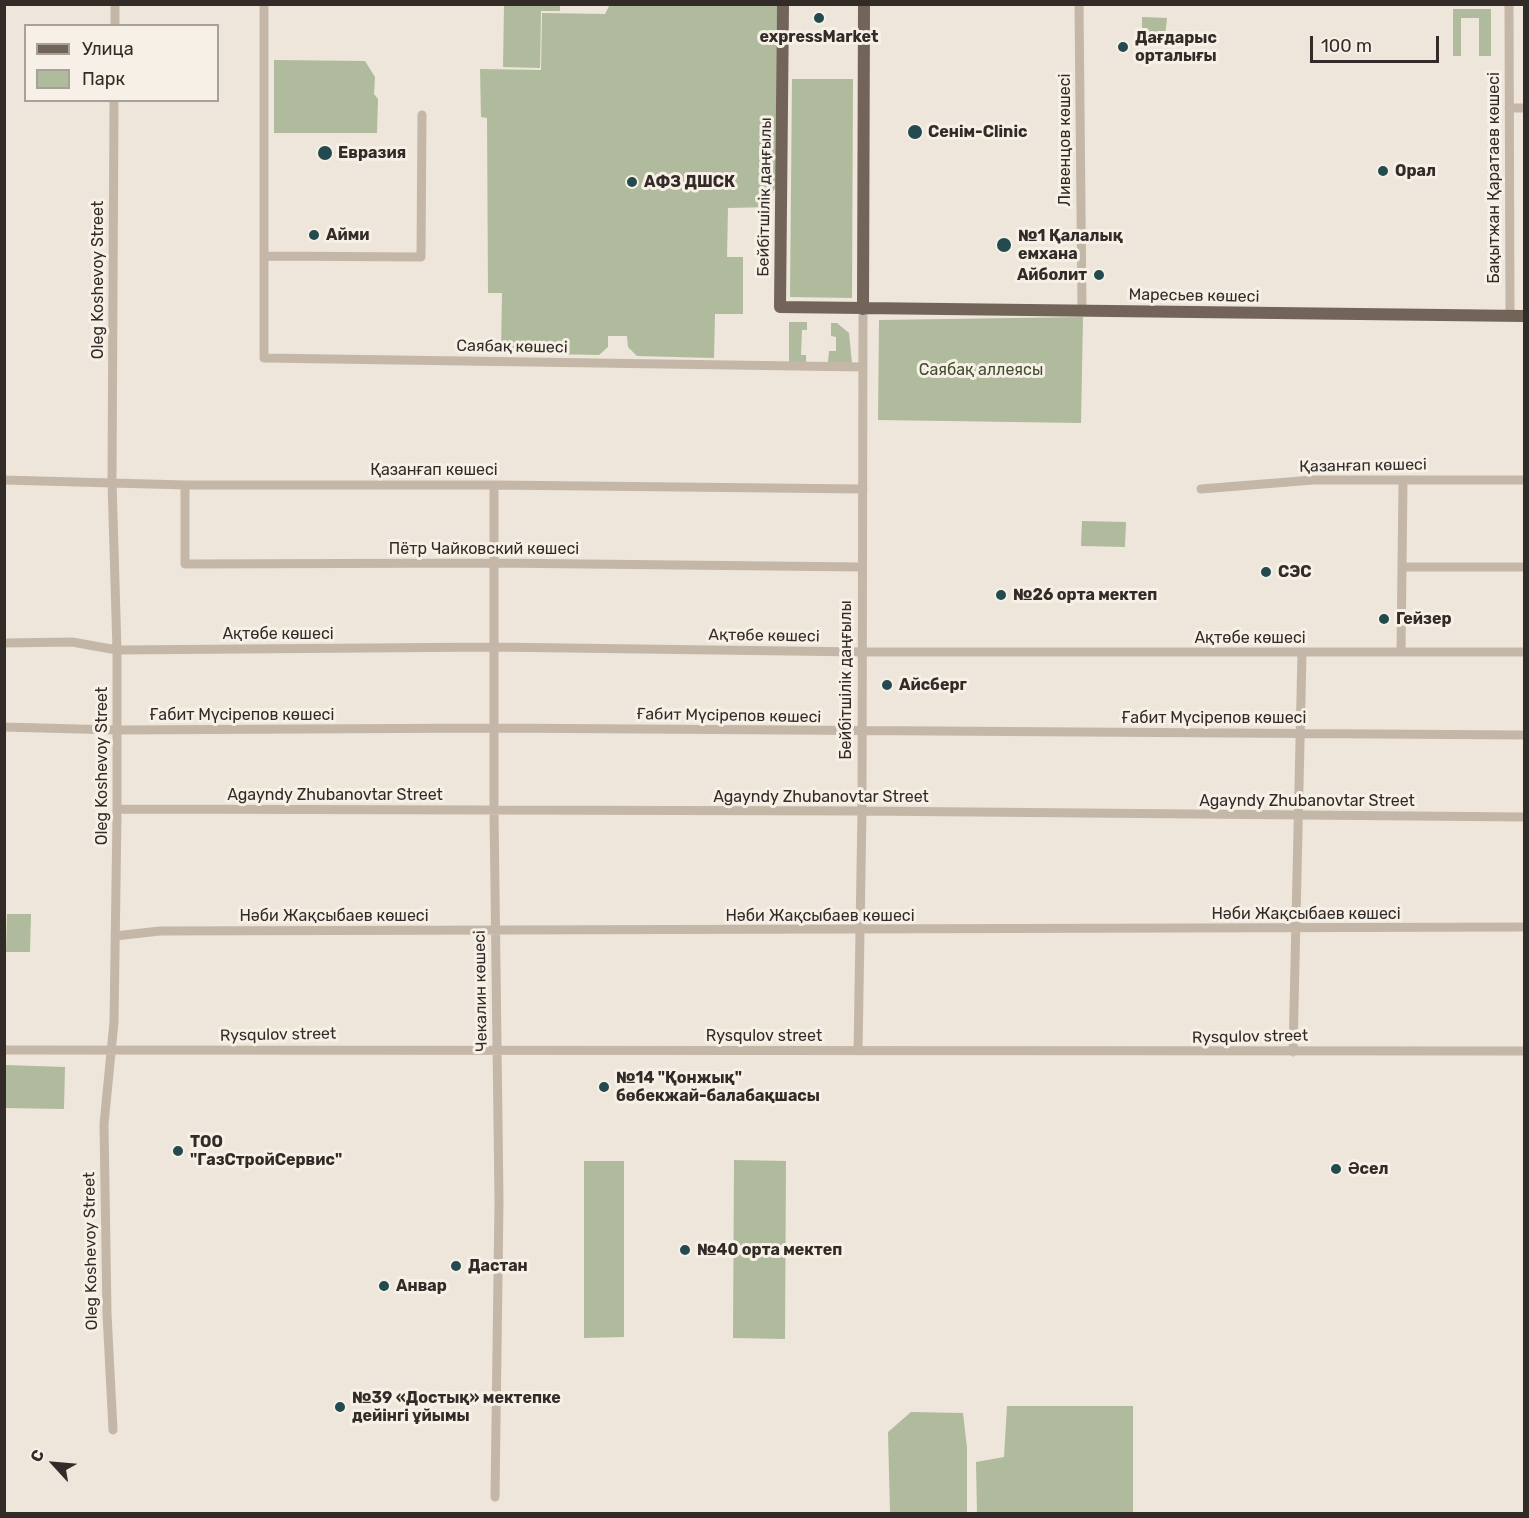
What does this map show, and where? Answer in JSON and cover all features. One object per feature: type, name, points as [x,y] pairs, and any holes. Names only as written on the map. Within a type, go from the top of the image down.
[{"type":"main road","name":"Бейбітшілік даңғылы","points":[[783,4],[780,307],[863,309],[864,4]]},
{"type":"main road","name":"Маресьев көшесі","points":[[863,309],[1524,316]]},
{"type":"street","points":[[115,24],[116,4]]},
{"type":"street","name":"Саябақ көшесі","points":[[264,4],[264,358],[862,367]]},
{"type":"street","name":"Ливенцов көшесі","points":[[1079,4],[1082,311]]},
{"type":"street","name":"Бақытжан Қаратаев көшесі","points":[[1509,4],[1510,316]]},
{"type":"street","name":"Oleg Koshevoy Street","points":[[113,1431],[107,1314],[104,1124],[114,1022],[117,809],[117,650],[112,482],[114,102]]},
{"type":"street","points":[[1509,108],[1524,108]]},
{"type":"street","points":[[264,255],[422,257],[422,115]]},
{"type":"street","name":"Бейбітшілік даңғылы","points":[[858,1052],[862,811],[863,309]]},
{"type":"street","name":"Қазанғап көшесі","points":[[4,480],[185,485],[494,484],[863,489]]},
{"type":"street","name":"Қазанғап көшесі","points":[[1201,489],[1313,480],[1524,480]]},
{"type":"street","points":[[1401,651],[1402,481]]},
{"type":"street","name":"Чекалин көшесі","points":[[494,484],[493,729],[499,1201],[495,1497]]},
{"type":"street","name":"Пётр Чайковский көшесі","points":[[185,485],[185,564],[494,563],[862,567]]},
{"type":"street","points":[[1403,567],[1524,567]]},
{"type":"street","name":"Ақтөбе көшесі","points":[[4,643],[72,642],[117,650],[493,647],[862,652],[1524,652]]},
{"type":"street","points":[[1293,1052],[1302,653]]},
{"type":"street","name":"Ғабит Мүсірепов көшесі","points":[[4,727],[116,730],[493,729],[862,733],[1524,735]]},
{"type":"street","name":"Agayndy Zhubanovtar Street","points":[[117,809],[862,811],[1524,817]]},
{"type":"street","name":"Нәби Жақсыбаев көшесі","points":[[115,936],[160,931],[860,931],[1524,927]]},
{"type":"street","name":"Rysqulov street","points":[[4,1050],[110,1048],[199,1052],[368,1048],[858,1052],[1524,1051]]},
{"type":"green space","name":"АФЗ ДШСК","points":[[610,4],[777,5],[776,187],[772,193],[771,207],[728,208],[727,257],[743,257],[743,314],[715,314],[714,358],[637,356],[628,347],[627,336],[608,336],[608,347],[599,355],[501,353],[502,293],[488,293],[487,118],[481,117],[480,69],[541,70],[542,13],[605,14]]},
{"type":"green space","points":[[504,5],[560,5],[560,11],[541,11],[540,68],[503,67]]},
{"type":"green space","points":[[1453,9],[1491,9],[1491,56],[1479,56],[1479,18],[1461,18],[1461,56],[1453,56]]},
{"type":"green space","points":[[1142,17],[1167,18],[1165,37],[1156,40],[1142,37]]},
{"type":"green space","points":[[274,60],[365,61],[375,77],[374,94],[378,99],[377,133],[274,133]]},
{"type":"green space","points":[[792,79],[853,79],[852,298],[790,297]]},
{"type":"green space","name":"Саябақ аллеясы","points":[[1083,317],[1081,423],[878,420],[879,320]]},
{"type":"green space","points":[[789,322],[807,322],[807,330],[802,330],[801,355],[806,355],[806,362],[789,362]]},
{"type":"green space","points":[[831,323],[837,323],[849,333],[852,363],[828,362],[829,351],[836,351],[836,337],[831,336]]},
{"type":"green space","points":[[1082,521],[1126,522],[1125,547],[1081,546]]},
{"type":"green space","points":[[7,914],[31,914],[30,952],[6,952]]},
{"type":"green space","points":[[5,1065],[65,1067],[64,1109],[5,1108]]},
{"type":"green space","points":[[734,1160],[786,1161],[785,1339],[733,1338]]},
{"type":"green space","points":[[584,1161],[624,1161],[624,1337],[584,1338]]},
{"type":"green space","points":[[1007,1406],[1133,1406],[1133,1513],[977,1513],[976,1462],[1004,1457]]},
{"type":"green space","points":[[911,1412],[963,1413],[967,1448],[967,1513],[890,1513],[888,1432]]},
{"type":"place","name":"expressMarket","points":[[819,18]]},
{"type":"place","name":"Дағдарыс орталығы","points":[[1123,47]]},
{"type":"place","name":"Сенім-Clinic","points":[[915,132]]},
{"type":"place","name":"Евразия","points":[[325,153]]},
{"type":"place","name":"Орал","points":[[1383,171]]},
{"type":"place","name":"АФЗ ДШСК","points":[[632,182]]},
{"type":"place","name":"Айми","points":[[314,235]]},
{"type":"place","name":"№1 Қалалық емхана","points":[[1004,245]]},
{"type":"place","name":"Айболит","points":[[1099,275]]},
{"type":"place","name":"СЭС","points":[[1266,572]]},
{"type":"place","name":"№26 орта мектеп","points":[[1001,595]]},
{"type":"place","name":"Гейзер","points":[[1384,619]]},
{"type":"place","name":"Айсберг","points":[[887,685]]},
{"type":"place","name":"№14 \"Қонжық\" бөбекжай-балабақшасы","points":[[604,1087]]},
{"type":"place","name":"ТОО \"ГазСтройСервис\"","points":[[178,1151]]},
{"type":"place","name":"Əсел","points":[[1336,1169]]},
{"type":"place","name":"№40 орта мектеп","points":[[685,1250]]},
{"type":"place","name":"Дастан","points":[[456,1266]]},
{"type":"place","name":"Анвар","points":[[384,1286]]},
{"type":"place","name":"№39 «Достық» мектепке дейінгі ұйымы","points":[[340,1407]]}]
